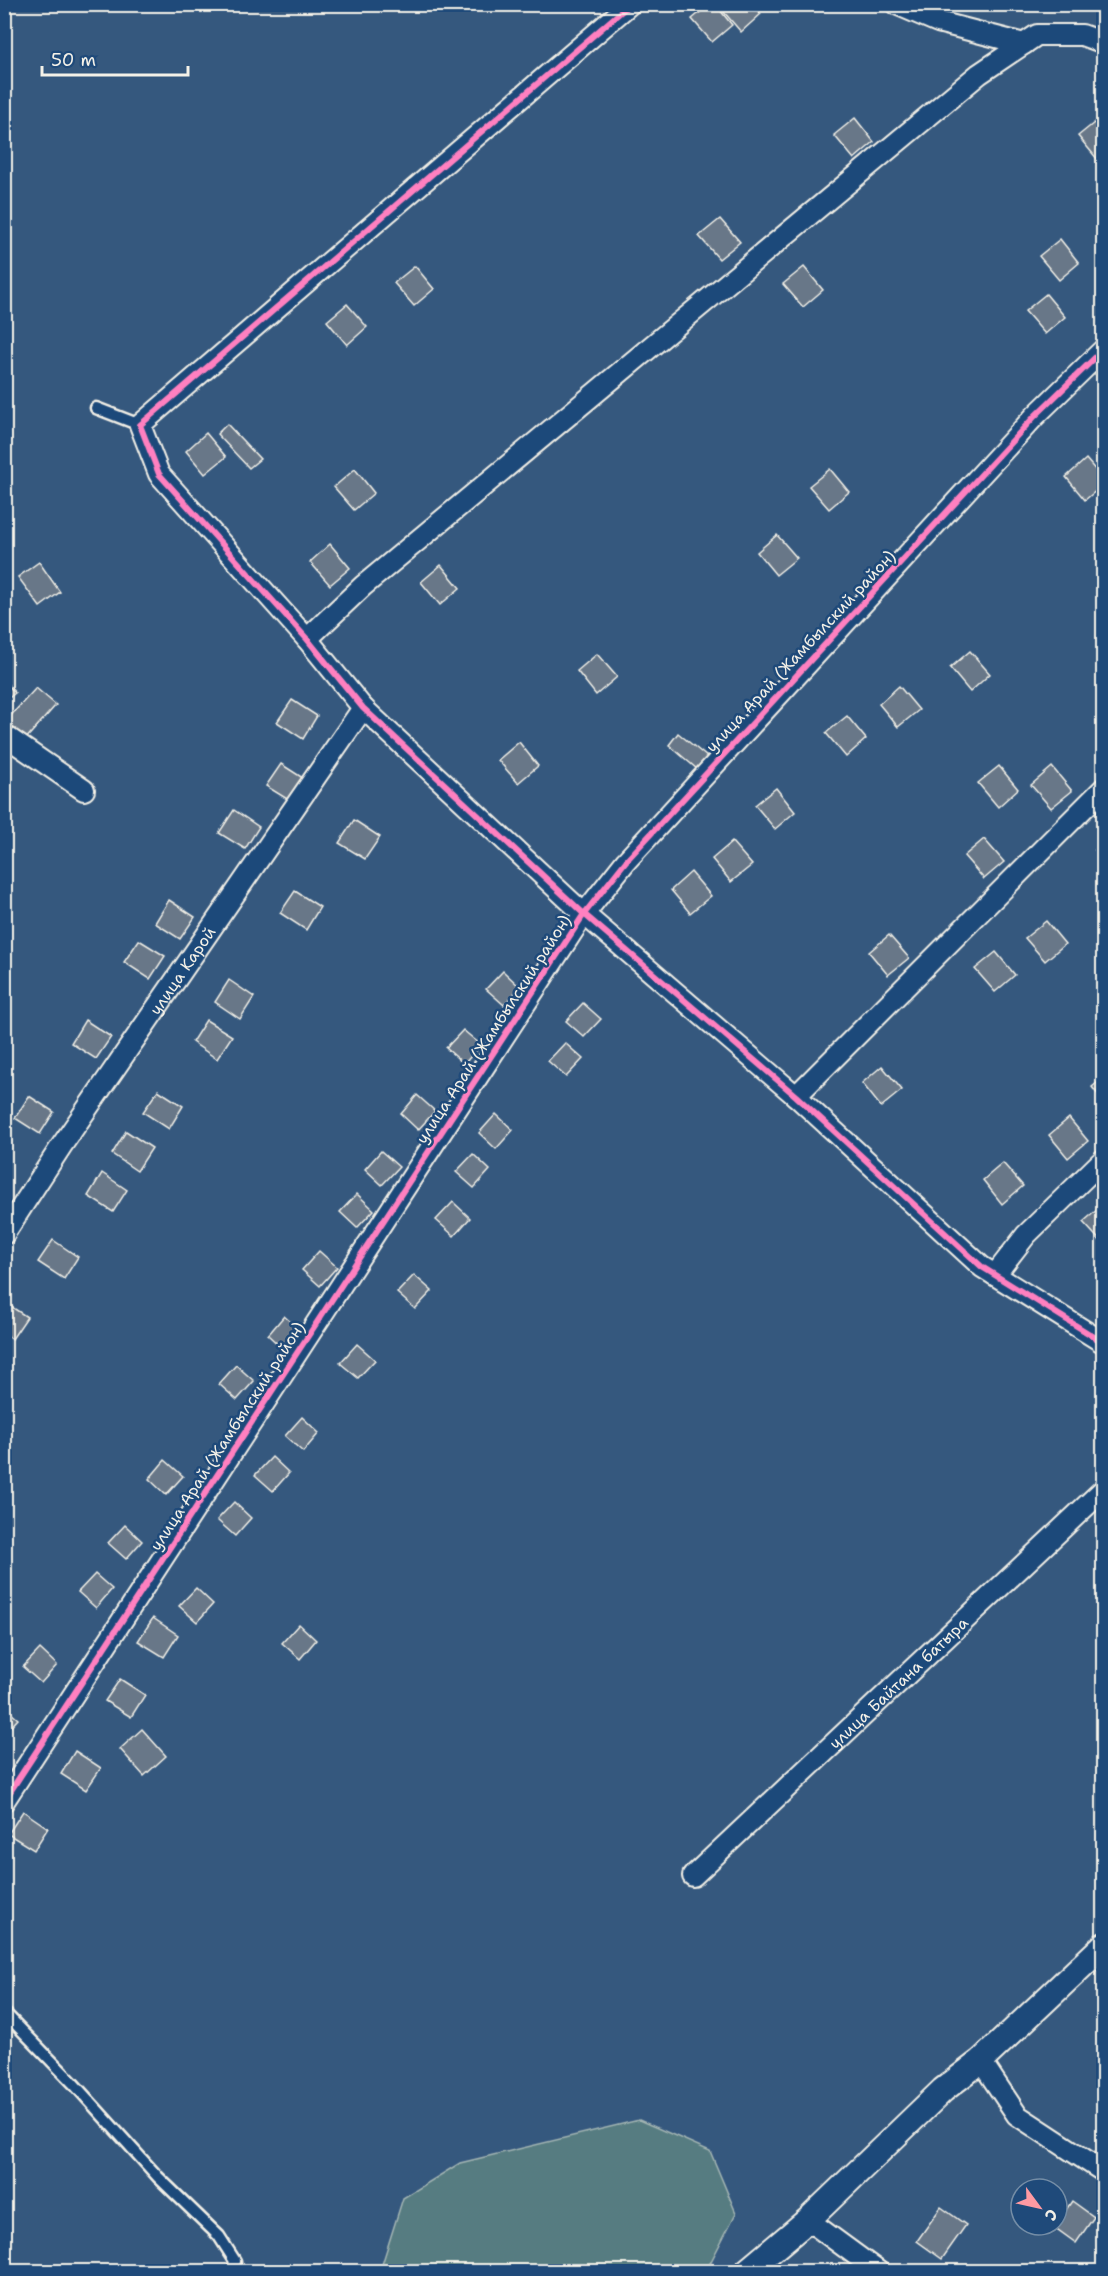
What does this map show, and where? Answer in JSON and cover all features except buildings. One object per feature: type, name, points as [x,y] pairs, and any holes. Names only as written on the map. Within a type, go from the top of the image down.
[{"type":"street","points":[[630,4],[140,425],[159,474],[307,639],[363,708],[584,914],[796,1096],[982,1267],[1104,1343]]},
{"type":"street","points":[[896,4],[938,22],[1024,44]]},
{"type":"street","points":[[307,639],[363,586],[979,74],[1037,35],[1082,34],[1104,43]]},
{"type":"street","name":"улица Арай (Жамбылский район)","points":[[4,1800],[584,914],[626,861],[1027,425],[1104,350]]},
{"type":"street","name":"улица Карой","points":[[4,1233],[363,708]]},
{"type":"street","points":[[4,735],[84,790]]},
{"type":"street","points":[[796,1096],[1104,788]]},
{"type":"street","points":[[995,1275],[1026,1235],[1104,1159]]},
{"type":"street","name":"улица Байтана батыра","points":[[693,1876],[1104,1490]]},
{"type":"street","points":[[746,2271],[808,2220],[943,2090],[981,2061],[1104,1945]]},
{"type":"street","points":[[981,2061],[1017,2115],[1104,2172]]},
{"type":"street","points":[[808,2220],[879,2271]]},
{"type":"lane","points":[[96,408],[140,425]]},
{"type":"lane","points":[[4,2012],[158,2177],[219,2236],[235,2261],[233,2271]]},
{"type":"green space","points":[[639,2120],[710,2151],[736,2213],[706,2271],[380,2271],[403,2198],[460,2163]]},
{"type":"cycle path","points":[[630,4],[140,425],[159,474],[307,639],[363,708],[584,914],[796,1096],[982,1267],[1104,1343]]},
{"type":"cycle path","points":[[4,1801],[584,914],[626,861],[1035,416],[1104,349]]}]
